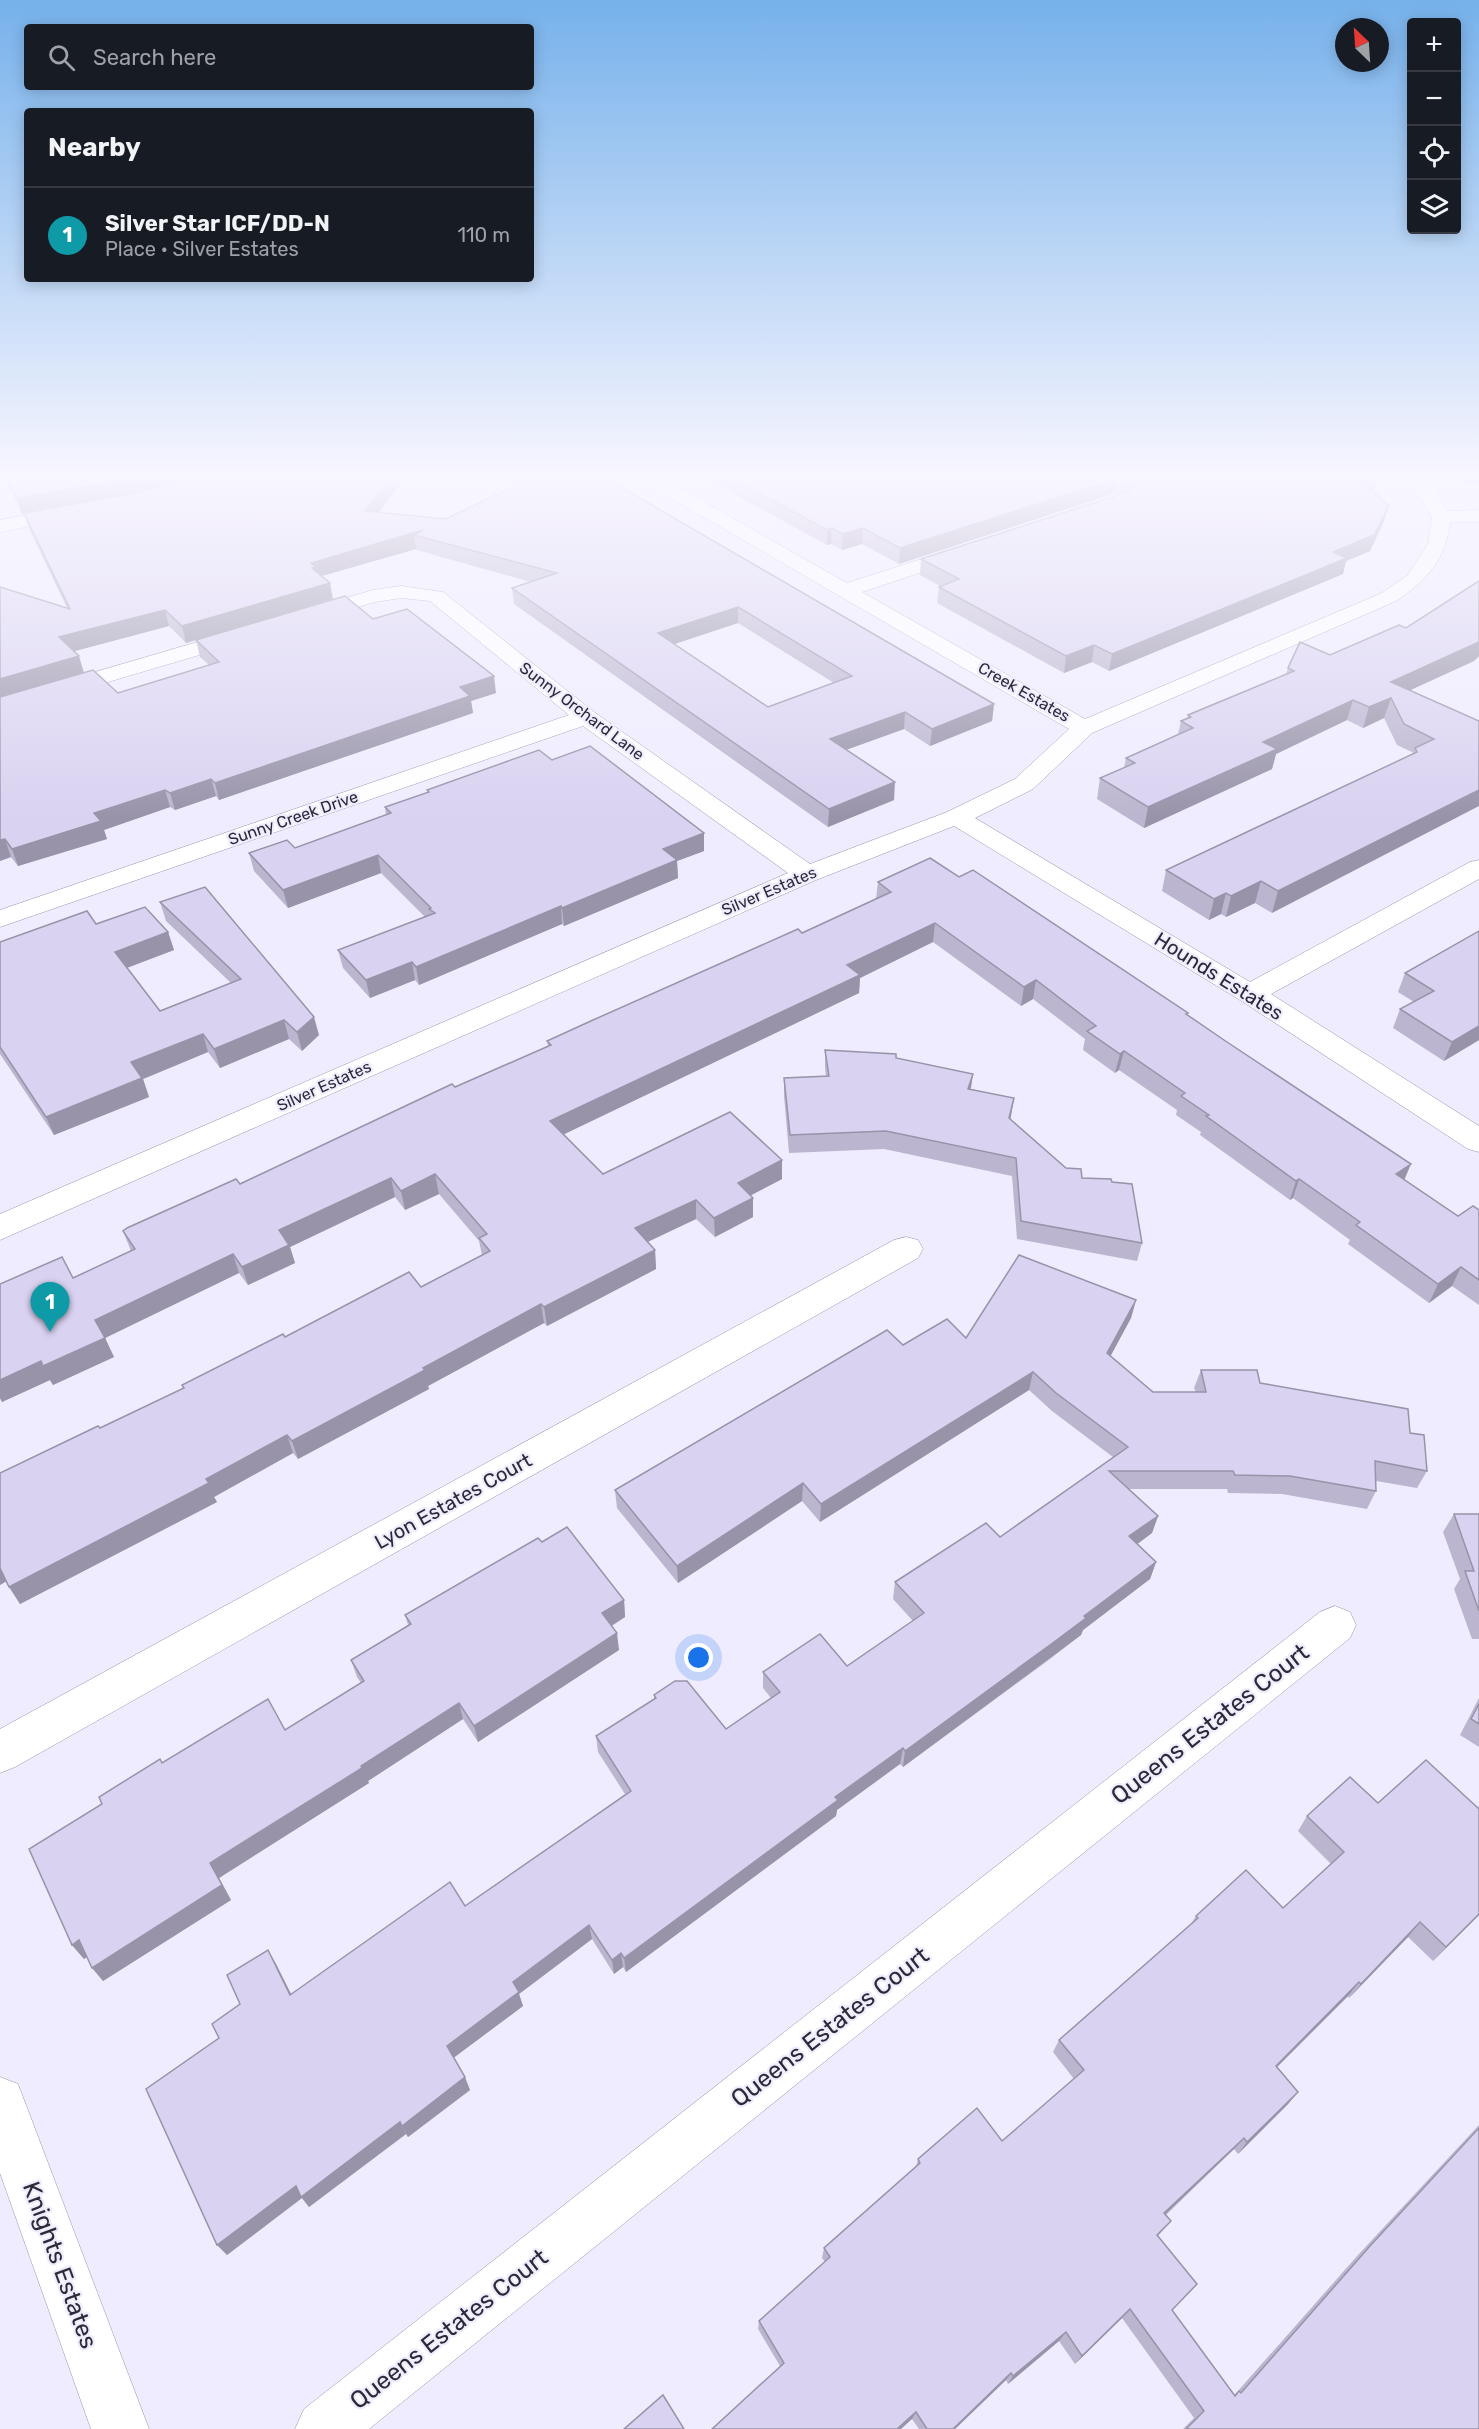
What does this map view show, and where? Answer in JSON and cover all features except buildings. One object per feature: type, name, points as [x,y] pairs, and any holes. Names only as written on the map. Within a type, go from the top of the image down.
[{"type":"street","name":"Sunny Orchard Lane","points":[[294,620],[373,596],[399,592]]},
{"type":"street","name":"Sunny Orchard Lane","points":[[404,592],[436,596],[586,717],[807,874]]},
{"type":"street","name":"Creek Estates","points":[[852,592],[1084,728]]},
{"type":"street","name":"Silver Estates","points":[[0,1228],[807,874],[956,817],[1023,784],[1084,728],[1396,592]]},
{"type":"street","points":[[0,707],[260,630]]},
{"type":"street","name":"Sunny Creek Drive","points":[[0,919],[586,717]]},
{"type":"street","name":"Hounds Estates","points":[[956,817],[1250,994],[1479,1141]]},
{"type":"street","points":[[1250,994],[1479,868]]},
{"type":"street","name":"Lyon Estates Court","points":[[0,1752],[906,1249]]},
{"type":"street","name":"Queens Estates Court","points":[[324,2429],[1335,1624]]},
{"type":"street","name":"Knights Estates","points":[[0,2102],[120,2429]]},
{"type":"place","name":"Silver Star ICF/DD-N","points":[[50,1332]]}]
